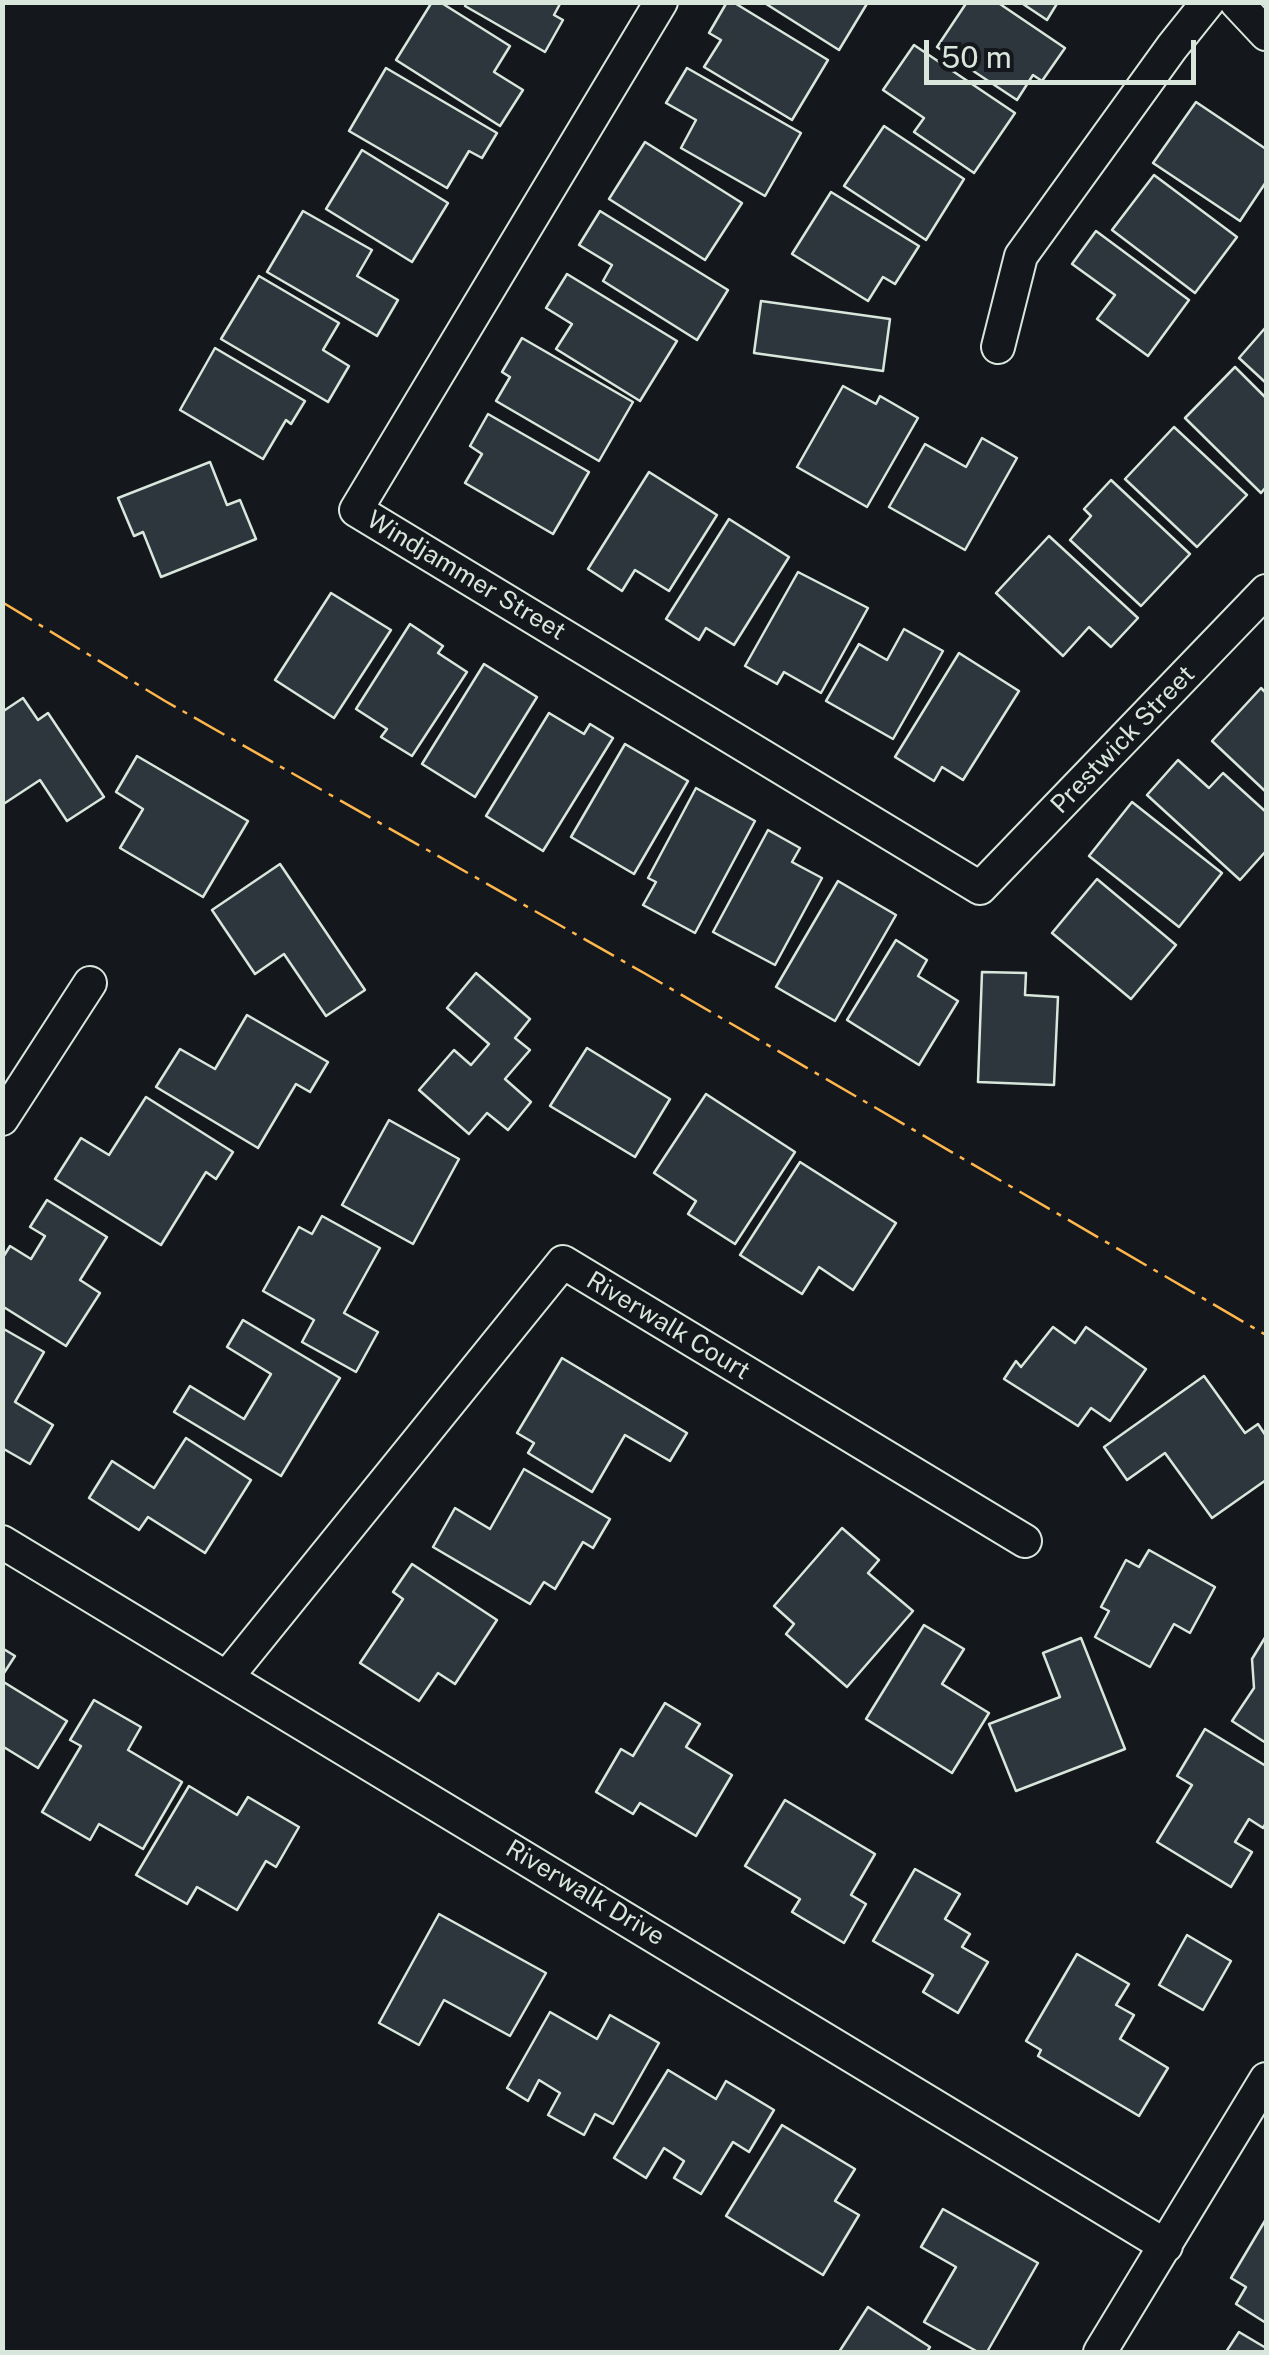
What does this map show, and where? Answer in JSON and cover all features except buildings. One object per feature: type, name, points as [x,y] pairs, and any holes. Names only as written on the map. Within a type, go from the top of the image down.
[{"type":"street","name":"Windjammer Street","points":[[662,2],[356,510],[980,888]]},
{"type":"street","points":[[998,347],[1021,256],[1208,2]]},
{"type":"street","points":[[1236,2],[1266,34]]},
{"type":"street","name":"Prestwick Street","points":[[980,888],[1266,591]]},
{"type":"street","points":[[2,1119],[90,983]]},
{"type":"street","name":"Riverwalk Court","points":[[228,1677],[564,1262],[1024,1541]]},
{"type":"street","name":"Riverwalk Drive","points":[[2,1542],[1166,2246]]},
{"type":"street","points":[[1100,2352],[1266,2079]]},
{"type":"power","points":[[2,602],[165,701],[644,973],[1266,1335]]}]
